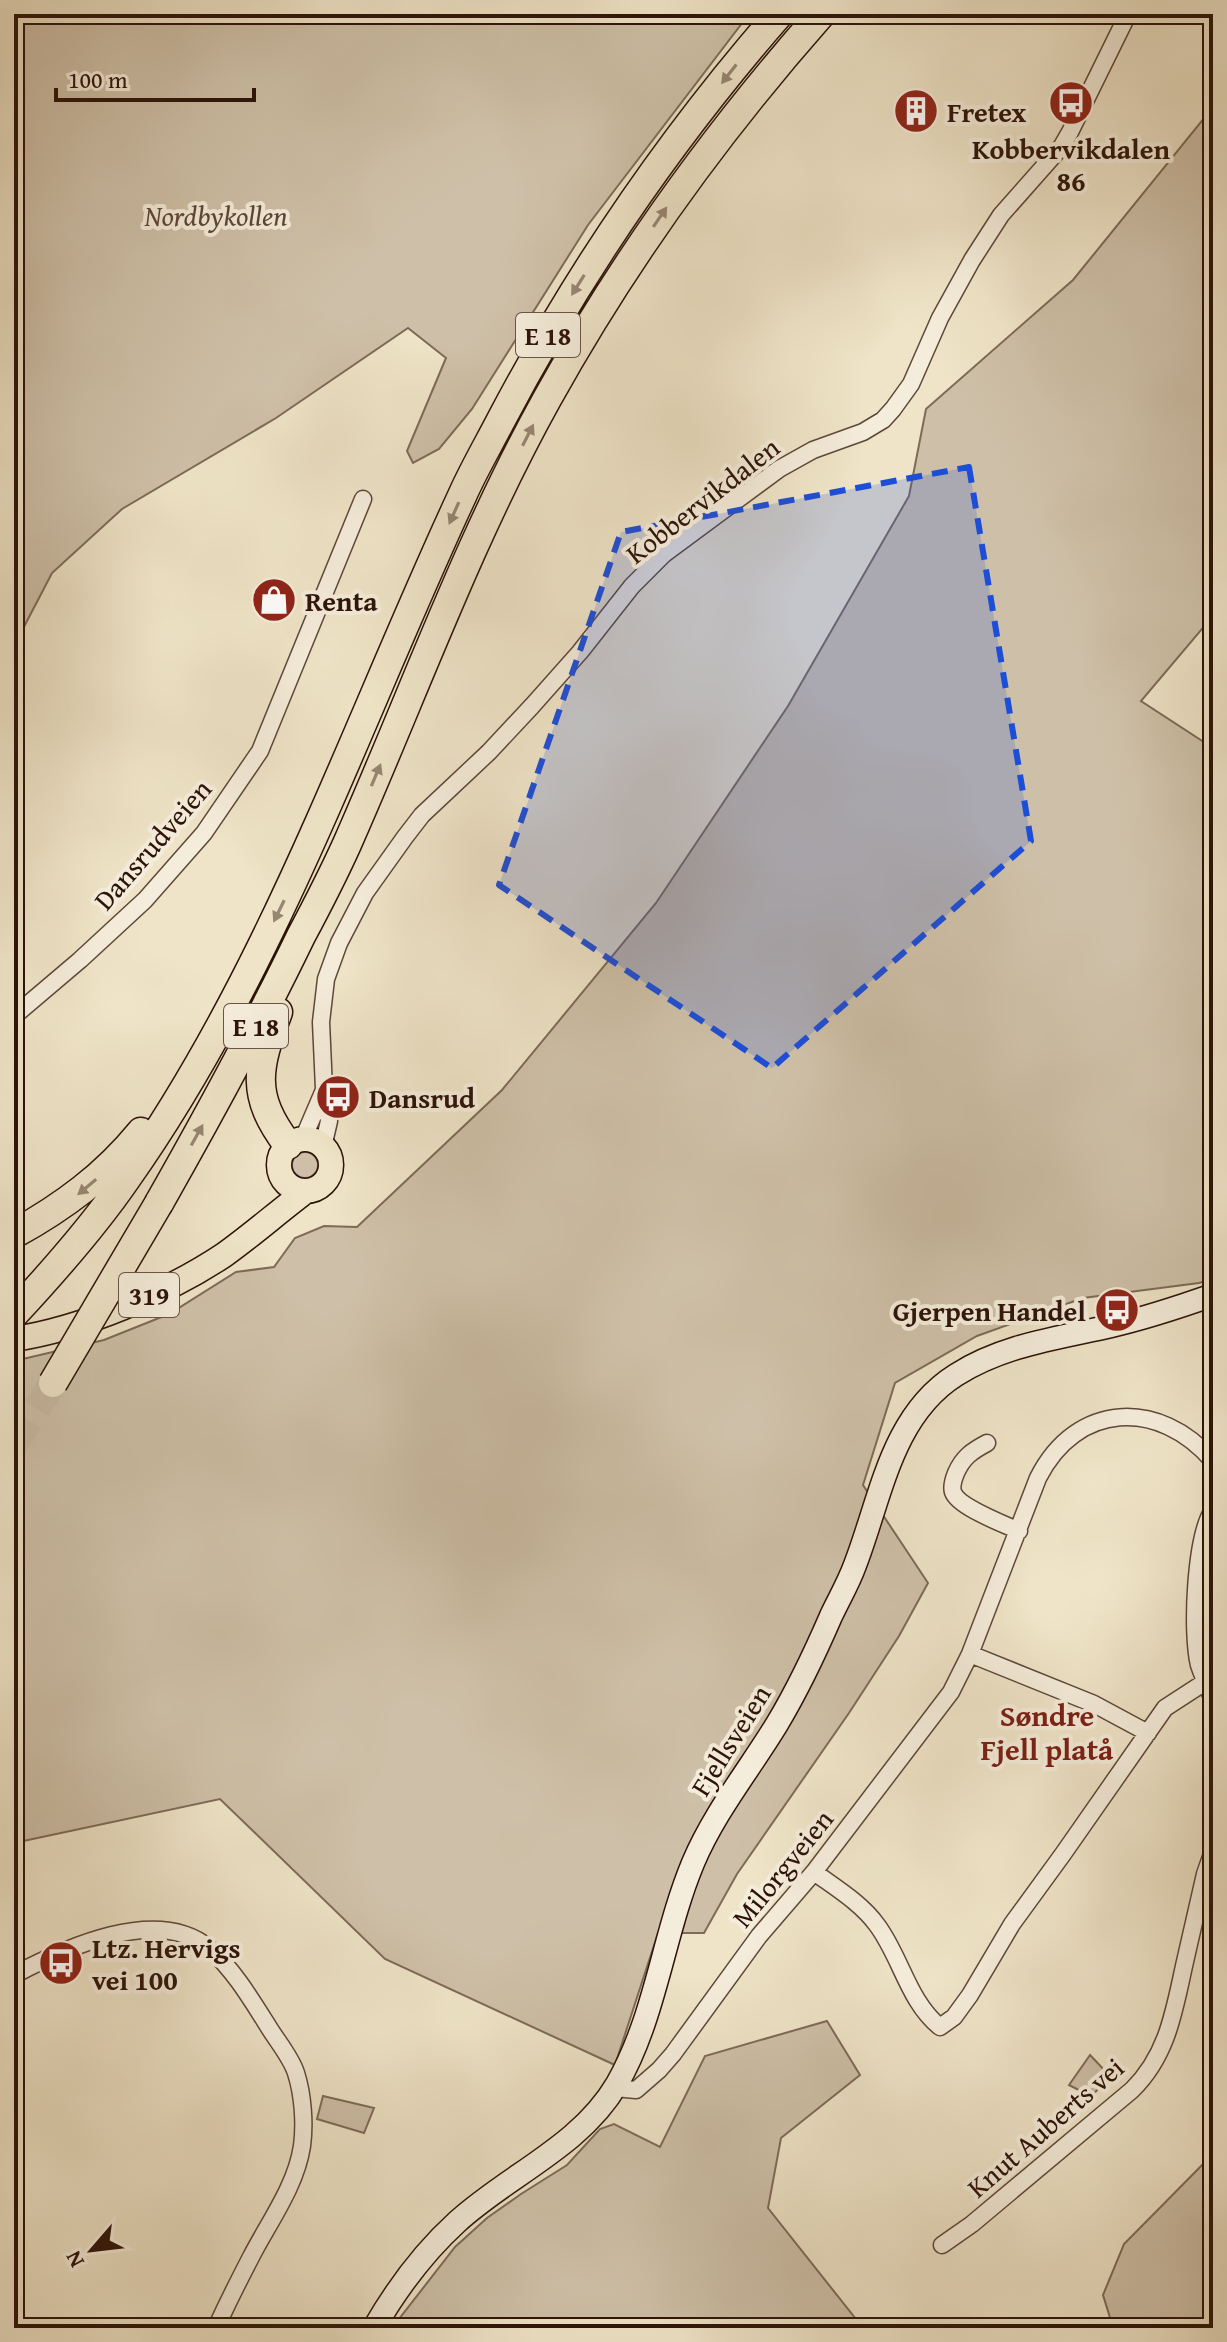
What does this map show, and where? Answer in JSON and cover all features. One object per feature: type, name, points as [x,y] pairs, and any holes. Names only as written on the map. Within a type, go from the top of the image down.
[{"type":"highway","name":"E 18","points":[[14,1314],[92,1225],[125,1181],[165,1122],[238,994],[313,840],[463,493],[557,320],[640,190],[779,14]]},
{"type":"highway","name":"E 18","points":[[53,1383],[159,1203],[263,1013],[346,846],[492,506],[552,390],[585,332],[666,208],[759,85],[821,14]]},
{"type":"highway","name":"E 18","points":[[305,1144],[269,1118],[261,1092],[263,1061],[282,1003],[315,937],[346,846]]},
{"type":"highway","name":"E 18","points":[[14,1234],[74,1198],[126,1150],[238,994]]},
{"type":"main road","name":"319","points":[[14,1339],[81,1321],[160,1290],[222,1256],[267,1219],[306,1191],[319,1186],[329,1175],[330,1161],[305,1144],[282,1152],[279,1170],[283,1178],[267,1219]]},
{"type":"main road","points":[[283,1178],[292,1188],[306,1191]]},
{"type":"main road","name":"Fjellsveien","points":[[374,2328],[406,2280],[457,2222],[567,2140],[586,2123],[615,2088],[638,2042],[693,1863],[726,1801],[777,1724],[816,1651],[855,1567],[898,1442],[934,1392],[983,1360],[1018,1346],[1125,1322],[1213,1295]]},
{"type":"street","name":"Kobbervikdalen","points":[[305,1144],[329,1121],[324,1089],[321,1022],[326,979],[339,943],[365,893],[405,837],[422,815],[522,717],[580,652],[632,586],[664,554],[779,469],[813,450],[863,432],[883,420],[893,409],[911,384],[940,318],[972,260],[1001,215],[1062,146],[1128,14]]},
{"type":"street","name":"Dansrudveien","points":[[14,1016],[145,900],[204,833],[260,751],[363,499]]},
{"type":"street","name":"Milorgveien","points":[[615,2088],[636,2090],[659,2070],[759,1936],[814,1872],[951,1692],[970,1654],[1045,1465],[1060,1445],[1092,1425],[1123,1417],[1139,1417],[1162,1423],[1188,1436],[1213,1461]]},
{"type":"street","points":[[987,1443],[961,1460],[953,1480],[953,1492],[958,1499],[987,1517],[1019,1531]]},
{"type":"street","points":[[1213,1510],[1205,1525],[1199,1563],[1197,1647],[1205,1682],[1213,1700]]},
{"type":"street","points":[[970,1654],[1094,1704],[1148,1733]]},
{"type":"street","points":[[814,1872],[862,1907],[879,1927],[929,2018],[940,2027],[954,2017],[970,1995],[1012,1924],[1165,1708],[1205,1682]]},
{"type":"street","name":"Knut Auberts vei","points":[[942,2245],[972,2224],[1093,2123],[1150,2070],[1170,2031],[1205,1874],[1213,1851]]},
{"type":"street","points":[[14,1975],[86,1944],[123,1932],[148,1929],[172,1931],[201,1942],[218,1957],[256,2007],[296,2072],[302,2115],[301,2147],[288,2190],[216,2328]]},
{"type":"highlighted area","points":[[969,467],[1031,841],[772,1068],[499,885],[621,532]]},
{"type":"green space","name":"Nordbykollen","points":[[14,14],[749,14],[588,225],[472,409],[439,449],[413,463],[407,451],[446,358],[408,328],[276,418],[122,509],[52,573],[14,646]]},
{"type":"green space","points":[[1213,107],[1213,616],[1141,701],[1213,748],[1213,1279],[1083,1298],[977,1336],[895,1383],[863,1485],[928,1583],[899,1636],[737,1874],[704,1933],[658,1933],[615,2065],[385,1959],[220,1799],[14,1843],[14,1361],[104,1340],[169,1314],[236,1272],[274,1267],[295,1238],[324,1226],[357,1227],[502,1090],[656,903],[788,706],[909,496],[926,409],[1073,280]]},
{"type":"green space","points":[[305,1152],[315,1155],[318,1165],[315,1175],[305,1178],[295,1175],[292,1165],[295,1155]]},
{"type":"green space","points":[[827,2021],[860,2075],[781,2138],[768,2208],[863,2328],[392,2328],[455,2247],[487,2218],[567,2165],[600,2129],[614,2124],[660,2147],[705,2056]]},
{"type":"green space","points":[[1090,2055],[1110,2076],[1088,2100],[1069,2085]]},
{"type":"green space","points":[[323,2096],[374,2108],[364,2133],[317,2119]]},
{"type":"green space","points":[[1213,2154],[1213,2328],[1105,2328],[1112,2324],[1103,2295],[1124,2244]]},
{"type":"tunnel","points":[[14,1444],[53,1383]]},
{"type":"place","name":"Kobbervikdalen 86","points":[[1071,103]]},
{"type":"place","name":"Fretex","points":[[916,111]]},
{"type":"place","name":"Renta","points":[[274,600]]},
{"type":"place","name":"Dansrud","points":[[338,1097]]},
{"type":"place","name":"Gjerpen Handel","points":[[1117,1310]]},
{"type":"place","name":"Ltz. Hervigs vei 100","points":[[61,1963]]},
{"type":"district","name":"Søndre Fjell platå","points":[[1047,1732]]}]
